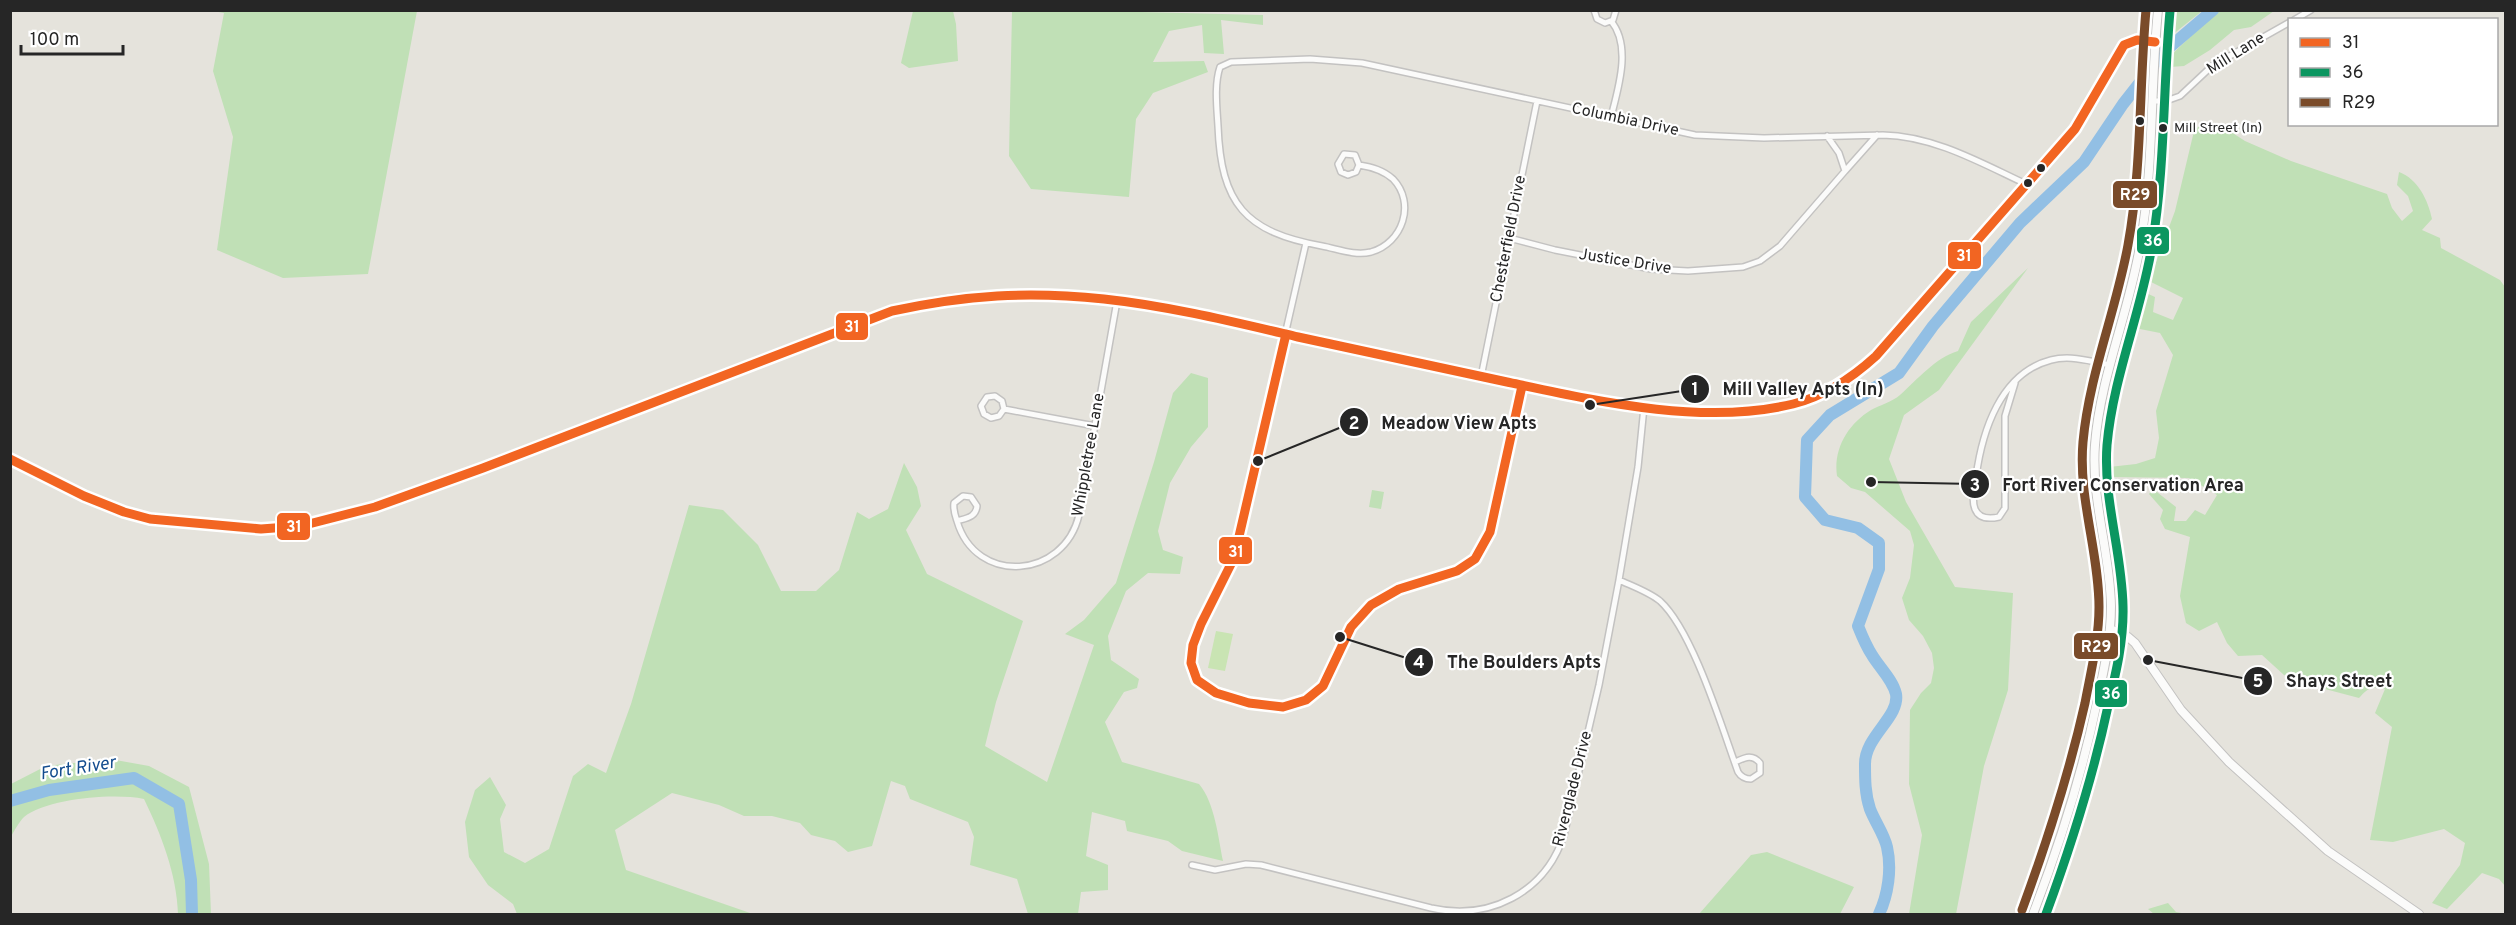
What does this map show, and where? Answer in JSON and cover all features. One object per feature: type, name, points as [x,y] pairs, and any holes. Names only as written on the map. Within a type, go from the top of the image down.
[{"type":"main road","points":[[2033,915],[2078,785],[2102,679],[2110,629],[2110,584],[2097,492],[2094,452],[2098,416],[2140,245],[2147,194],[2158,10]]},
{"type":"main road","points":[[2110,629],[2128,637],[2135,643],[2167,691],[2203,735],[2299,827],[2348,866],[2419,915]]},
{"type":"street","points":[[1594,10],[1598,21],[1605,23],[1611,21],[1616,10]]},
{"type":"street","points":[[2297,18],[2311,10]]},
{"type":"street","points":[[1611,21],[1620,37],[1621,61],[1611,117]]},
{"type":"street","name":"Mill Lane","points":[[2152,101],[2166,101],[2180,96],[2212,66],[2288,23]]},
{"type":"street","points":[[10,459],[84,496],[124,512],[150,519],[261,529],[301,526],[375,507],[689,389],[866,319],[925,302],[977,296],[1045,294],[1117,301],[1286,334],[1522,386],[1592,400],[1644,407],[1710,410],[1770,408],[1801,402],[1836,387],[1859,371],[1881,351],[2081,121],[2122,47],[2133,41],[2155,42]]},
{"type":"street","name":"Columbia Drive","points":[[1306,243],[1276,234],[1258,225],[1240,208],[1228,188],[1222,171],[1217,100],[1221,67],[1224,63],[1318,59],[1354,62],[1671,131],[1713,138],[1905,136],[1923,140],[1969,158],[2026,184]]},
{"type":"street","name":"Chesterfield Drive","points":[[1481,377],[1537,101]]},
{"type":"street","name":"Justice Drive","points":[[1509,238],[1555,250],[1657,270],[1688,271],[1743,267],[1760,261],[1780,246],[1877,135]]},
{"type":"street","points":[[1827,136],[1839,153],[1845,171]]},
{"type":"street","points":[[1348,153],[1356,156],[1359,165],[1356,172],[1348,175],[1341,172],[1338,164],[1340,157],[1348,153]]},
{"type":"street","points":[[1359,165],[1383,171],[1399,188],[1403,197],[1404,212],[1396,235],[1386,245],[1362,253],[1306,243],[1234,558],[1222,587],[1196,632],[1190,654],[1192,668],[1201,683],[1220,696],[1281,708],[1310,698],[1325,684],[1347,632],[1368,607],[1398,589],[1452,575],[1469,564],[1481,550],[1489,534],[1522,386]]},
{"type":"street","name":"Whippletree Lane","points":[[957,521],[969,545],[992,561],[1006,565],[1025,567],[1038,564],[1051,557],[1066,543],[1078,521],[1117,301]]},
{"type":"street","points":[[2015,383],[2005,416],[2005,508],[1999,517],[1983,517],[1977,512],[1974,500],[1980,453],[1998,403],[2015,383],[2035,367],[2052,360],[2074,359],[2110,365]]},
{"type":"street","points":[[993,396],[1002,401],[1004,409],[999,416],[991,418],[984,414],[981,406],[985,399],[993,396]]},
{"type":"street","name":"Riverglade Drive","points":[[1192,865],[1215,870],[1246,864],[1265,866],[1455,912],[1491,908],[1519,895],[1538,880],[1549,866],[1564,835],[1599,685],[1638,467],[1644,407]]},
{"type":"street","points":[[1004,409],[1095,426]]},
{"type":"street","points":[[963,496],[971,497],[977,506],[975,513],[969,518],[957,521],[955,501],[963,496]]},
{"type":"street","points":[[1619,580],[1659,600],[1686,636],[1734,762],[1740,775],[1745,779],[1754,778],[1761,771],[1760,763],[1753,757],[1734,762]]},
{"type":"green space","points":[[2176,10],[2202,11],[2172,35],[2167,26]]},
{"type":"green space","points":[[213,11],[417,11],[368,274],[283,278],[217,250],[233,137],[213,71],[224,13]]},
{"type":"green space","points":[[913,11],[953,11],[958,61],[909,68],[901,63]]},
{"type":"green space","points":[[1012,11],[1263,15],[1263,25],[1221,20],[1224,54],[1204,53],[1202,25],[1169,31],[1153,62],[1204,61],[1208,72],[1153,93],[1136,119],[1129,197],[1031,189],[1009,156]]},
{"type":"green space","points":[[2217,11],[2274,11],[2251,27],[2234,30],[2210,50],[2184,66],[2170,67],[2167,59]]},
{"type":"green space","points":[[2200,125],[2222,126],[2245,141],[2291,161],[2387,194],[2392,208],[2402,221],[2413,211],[2408,196],[2397,185],[2399,172],[2406,175],[2421,191],[2430,212],[2432,219],[2422,230],[2440,238],[2441,248],[2500,280],[2505,287],[2505,886],[2499,879],[2482,873],[2447,909],[2432,903],[2460,865],[2465,843],[2444,829],[2393,842],[2370,840],[2392,727],[2375,713],[2385,689],[2377,687],[2370,689],[2359,698],[2325,689],[2316,679],[2284,675],[2262,655],[2238,656],[2227,643],[2217,622],[2199,631],[2186,623],[2180,596],[2190,537],[2165,529],[2160,519],[2163,510],[2149,494],[2153,489],[2176,507],[2174,521],[2186,521],[2195,510],[2205,515],[2217,495],[2189,478],[2110,477],[2109,467],[2136,464],[2155,458],[2159,438],[2156,411],[2173,355],[2160,333],[2135,328],[2144,292],[2155,297],[2153,312],[2173,320],[2183,298],[2149,281],[2175,211],[2194,131]]},
{"type":"green space","points":[[2028,268],[1939,390],[1904,415],[1889,459],[1906,502],[1955,587],[2013,593],[2008,690],[1984,766],[1956,914],[1909,914],[1922,835],[1909,784],[1910,710],[1931,683],[1934,668],[1932,653],[1923,636],[1909,620],[1902,598],[1910,578],[1914,545],[1910,531],[1865,492],[1851,488],[1837,476],[1837,456],[1844,438],[1855,422],[1871,410],[1890,402],[1934,364],[1958,351],[1971,322]]},
{"type":"green space","points":[[1191,373],[1208,378],[1208,427],[1191,447],[1170,483],[1158,531],[1163,550],[1183,557],[1180,574],[1148,573],[1126,591],[1108,636],[1111,660],[1139,679],[1137,688],[1124,692],[1105,722],[1122,762],[1199,784],[1212,810],[1223,861],[1182,851],[1168,841],[1127,831],[1125,821],[1092,812],[1086,856],[1108,865],[1108,890],[1081,892],[1078,914],[1028,914],[1017,879],[970,865],[974,837],[968,822],[910,799],[905,786],[891,781],[872,846],[848,852],[835,841],[811,835],[800,823],[772,816],[744,816],[719,805],[672,793],[615,830],[626,870],[753,914],[517,914],[513,904],[488,885],[469,857],[465,822],[475,790],[490,777],[506,805],[500,819],[504,852],[525,863],[549,849],[573,776],[588,764],[606,773],[631,704],[689,505],[723,510],[758,545],[781,591],[816,591],[839,570],[857,512],[869,519],[888,509],[904,463],[917,487],[921,506],[906,530],[927,574],[1023,621],[996,702],[985,746],[1047,782],[1094,645],[1065,634],[1084,620],[1116,583],[1173,393]]},
{"type":"green space","points":[[1372,490],[1384,492],[1381,509],[1369,507]]},
{"type":"green space","points":[[1216,631],[1233,634],[1225,671],[1208,668]]},
{"type":"green space","points":[[110,759],[149,766],[189,787],[209,864],[211,914],[178,914],[175,884],[167,855],[144,799],[99,797],[49,805],[24,817],[11,837],[11,784],[46,766]]},
{"type":"green space","points":[[1767,852],[1854,887],[1840,914],[1699,914],[1751,855]]},
{"type":"green space","points":[[2168,903],[2176,912],[2187,914],[2154,914],[2148,909]]},
{"type":"waterway","name":"Fort River","points":[[1879,914],[1885,899],[1889,864],[1884,837],[1868,803],[1865,764],[1870,744],[1893,711],[1896,694],[1889,679],[1868,648],[1858,626],[1879,569],[1879,543],[1858,528],[1825,520],[1805,497],[1807,440],[1830,415],[1899,373],[1933,326],[2020,223],[2084,162],[2123,104],[2164,52],[2213,10]]},
{"type":"waterway","name":"Fort River","points":[[10,801],[49,790],[134,778],[179,804],[191,880],[192,914]]},
{"type":"transit line","name":"R29","points":[[2022,910],[2065,782],[2085,703],[2096,643],[2099,619],[2098,586],[2083,484],[2083,442],[2091,392],[2123,270],[2133,216],[2146,10]]},
{"type":"transit line","name":"36","points":[[2046,914],[2073,837],[2088,785],[2121,644],[2122,586],[2110,505],[2106,465],[2107,445],[2115,395],[2152,246],[2162,158],[2170,11]]},
{"type":"transit line","name":"31","points":[[10,459],[84,496],[124,512],[150,519],[261,529],[301,526],[375,507],[483,468],[892,311],[946,301],[1023,295],[1104,299],[1177,310],[1613,403],[1686,412],[1723,413],[1793,404],[1805,401],[1837,385],[1876,356],[2075,129],[2124,45],[2137,40],[2155,42]]},
{"type":"transit line","name":"31","points":[[1286,334],[1234,558],[1201,624],[1193,645],[1191,663],[1197,680],[1216,693],[1249,703],[1283,707],[1306,700],[1323,686],[1351,627],[1371,605],[1399,589],[1457,571],[1475,559],[1490,532],[1522,386]]},
{"type":"place","name":"Mill Street (In)","points":[[2163,128]]},
{"type":"place","name":"Mill Valley Apts (In)","points":[[1590,405]]},
{"type":"place","name":"Meadow View Apts","points":[[1258,461]]},
{"type":"place","name":"Fort River Conservation Area","points":[[1871,482]]},
{"type":"place","name":"The Boulders Apts","points":[[1340,637]]},
{"type":"place","name":"Shays Street","points":[[2148,660]]}]
